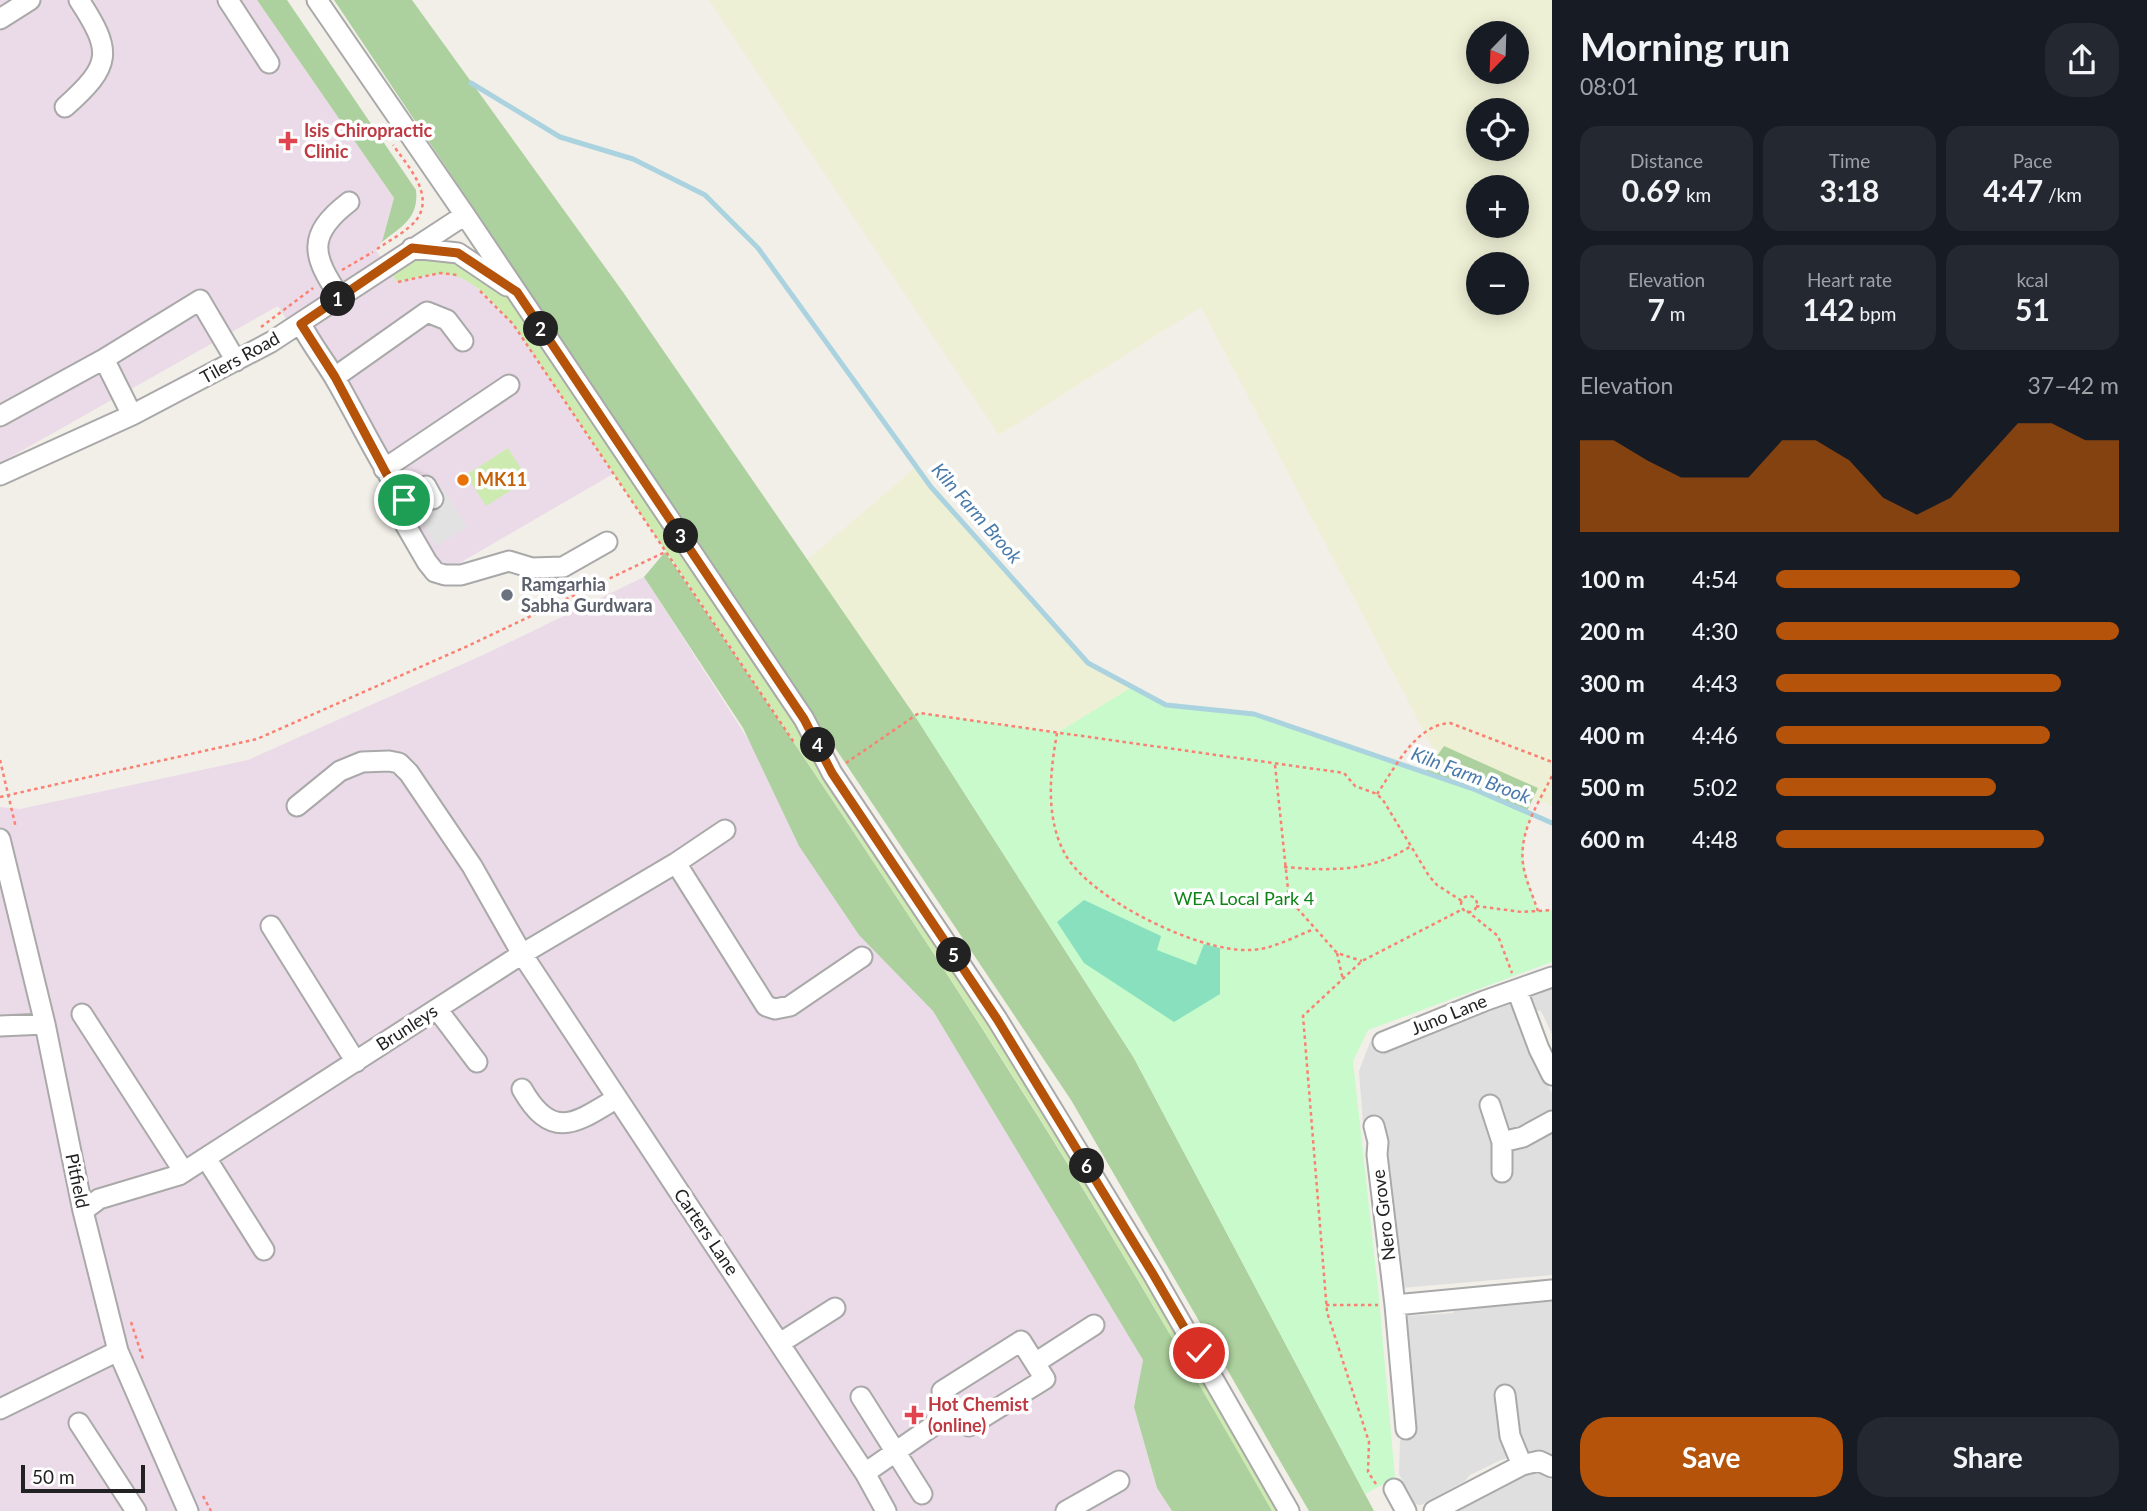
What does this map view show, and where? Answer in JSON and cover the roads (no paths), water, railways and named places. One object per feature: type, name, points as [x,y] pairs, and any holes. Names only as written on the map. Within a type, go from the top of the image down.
[{"type":"street","points":[[0,19],[30,0]]},
{"type":"street","points":[[65,107],[88,87],[97,74],[102,58],[102,40],[79,0]]},
{"type":"street","points":[[228,0],[269,64]]},
{"type":"street","points":[[317,0],[804,719],[832,773],[1004,1031],[1153,1274],[1289,1511]]},
{"type":"street","points":[[340,297],[327,278],[317,247],[323,228],[331,216],[349,202]]},
{"type":"street","name":"Tilers Road","points":[[0,475],[132,415],[236,361],[301,324],[465,215]]},
{"type":"street","points":[[412,248],[458,253],[517,292]]},
{"type":"street","points":[[0,416],[104,359],[200,300],[236,361]]},
{"type":"street","points":[[335,377],[427,312],[447,320],[463,341]]},
{"type":"street","points":[[301,324],[335,377],[385,471],[404,500],[405,524],[435,572],[461,575],[509,561],[532,569],[563,566],[607,542]]},
{"type":"street","points":[[104,359],[132,415]]},
{"type":"street","points":[[385,471],[509,385]]},
{"type":"street","points":[[404,500],[426,486],[433,499]]},
{"type":"street","name":"Carters Lane","points":[[297,806],[340,771],[362,762],[389,761],[399,764],[410,773],[472,866],[522,954],[865,1473],[886,1511]]},
{"type":"street","name":"Brunleys","points":[[83,1211],[100,1199],[184,1172],[522,954],[676,863],[725,830]]},
{"type":"street","name":"Pitfield","points":[[8,836],[83,1211],[118,1351],[188,1511]]},
{"type":"street","points":[[676,863],[766,1006],[775,1009],[790,1006],[862,957]]},
{"type":"street","points":[[271,926],[356,1062]]},
{"type":"street","name":"Juno Lane","points":[[1382,1042],[1552,977]]},
{"type":"street","points":[[1517,990],[1539,1049],[1552,1074]]},
{"type":"street","points":[[437,1009],[477,1062]]},
{"type":"street","points":[[82,1014],[184,1172]]},
{"type":"street","points":[[0,1026],[45,1024]]},
{"type":"street","points":[[522,1089],[539,1112],[549,1119],[570,1125],[617,1098]]},
{"type":"street","points":[[1490,1105],[1502,1142],[1502,1172]]},
{"type":"street","points":[[1502,1142],[1523,1137],[1552,1121]]},
{"type":"street","name":"Nero Grove","points":[[1374,1126],[1378,1142],[1377,1155],[1395,1305],[1406,1429]]},
{"type":"street","points":[[206,1158],[264,1250]]},
{"type":"street","points":[[1395,1305],[1552,1290]]},
{"type":"street","points":[[780,1343],[835,1308]]},
{"type":"street","points":[[1035,1363],[1094,1325]]},
{"type":"street","points":[[1021,1341],[1045,1379],[969,1426],[953,1412],[942,1391],[1021,1341]]},
{"type":"street","points":[[0,1409],[118,1351]]},
{"type":"street","points":[[1505,1395],[1510,1436],[1522,1465]]},
{"type":"street","points":[[861,1397],[922,1493]]},
{"type":"street","points":[[865,1473],[953,1412]]},
{"type":"street","points":[[79,1423],[136,1511]]},
{"type":"street","points":[[1434,1511],[1522,1465],[1539,1461],[1552,1467]]},
{"type":"street","points":[[1066,1511],[1119,1481]]},
{"type":"street","points":[[1387,1490],[1406,1511]]},
{"type":"waterway","name":"Kiln Farm Brook","points":[[471,83],[560,137],[633,159],[705,195],[758,248],[931,487],[1088,663],[1166,705],[1254,714],[1476,790],[1552,823]]},
{"type":"place","name":"Isis Chiropractic Clinic","points":[[288,141]]},
{"type":"place","name":"MK11","points":[[463,480]]},
{"type":"place","name":"Ramgarhia Sabha Gurdwara","points":[[507,595]]},
{"type":"place","name":"Hot Chemist (online)","points":[[914,1415]]},
{"type":"park label","name":"WEA Local Park 4","points":[[1244,899]]}]
